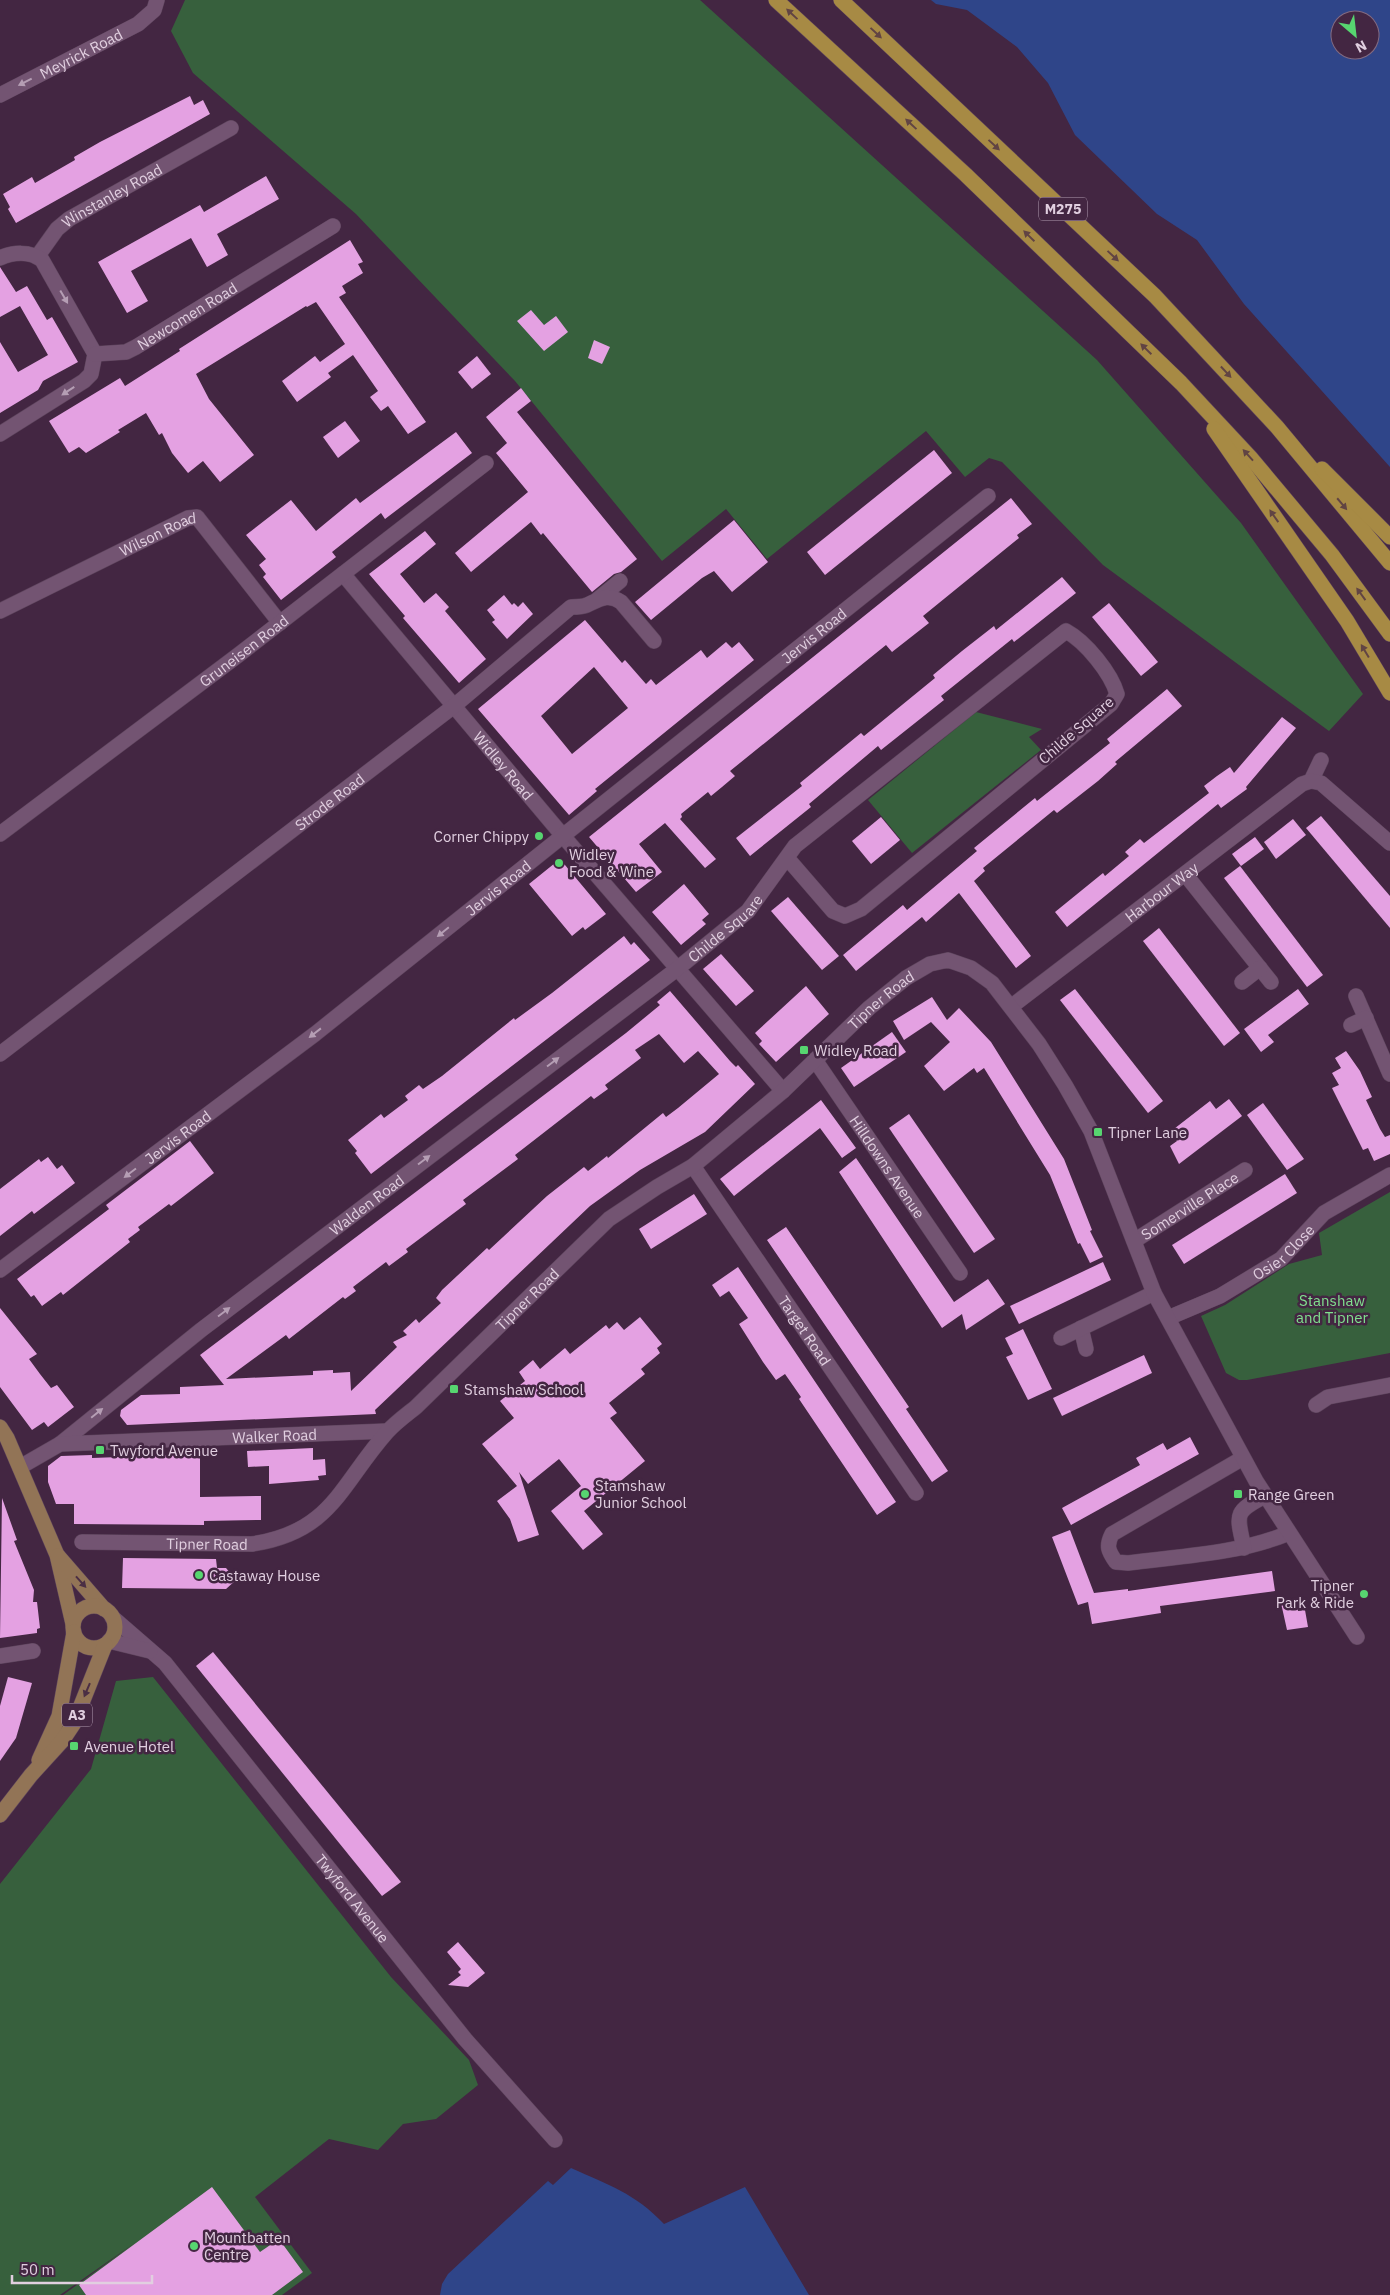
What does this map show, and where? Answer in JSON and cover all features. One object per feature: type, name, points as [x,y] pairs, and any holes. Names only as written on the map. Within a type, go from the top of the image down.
[{"type":"highway","name":"M275","points":[[776,0],[966,175],[1181,382],[1250,457],[1332,554],[1390,634]]},
{"type":"highway","name":"M275","points":[[841,0],[1155,296],[1277,427],[1390,564]]},
{"type":"highway","name":"M275","points":[[1181,382],[1347,622],[1390,693]]},
{"type":"highway","name":"M275","points":[[1277,427],[1350,495],[1390,537]]},
{"type":"main road","name":"A3","points":[[0,1427],[20,1467],[57,1555],[74,1628],[59,1716],[31,1774]]},
{"type":"main road","name":"A3","points":[[57,1555],[108,1613]]},
{"type":"main road","points":[[91,1607],[108,1613],[114,1629],[107,1643],[98,1648],[86,1646],[76,1638],[74,1628],[76,1618],[85,1609],[91,1607]]},
{"type":"main road","name":"A3","points":[[0,1815],[31,1774],[62,1741],[74,1722],[107,1643]]},
{"type":"street","name":"Meyrick Road","points":[[0,95],[138,24],[149,16],[157,2]]},
{"type":"street","name":"Winstanley Road","points":[[38,257],[50,237],[69,219],[231,128]]},
{"type":"street","name":"Newcomen Road","points":[[95,354],[126,352],[136,347],[333,226]]},
{"type":"street","points":[[0,258],[15,254],[38,257],[47,266],[95,354],[91,374],[84,381],[0,434]]},
{"type":"street","name":"Gruneisen Road","points":[[0,834],[280,623],[486,464]]},
{"type":"street","name":"Jervis Road","points":[[0,1270],[314,1034],[988,496]]},
{"type":"street","name":"Wilson Road","points":[[0,611],[188,518],[197,517],[280,623]]},
{"type":"street","name":"Widley Road","points":[[343,574],[563,836],[783,1091]]},
{"type":"street","points":[[596,600],[620,581]]},
{"type":"street","name":"Strode Road","points":[[0,1054],[454,706],[571,607],[585,606],[607,596],[621,602],[654,641]]},
{"type":"street","name":"Childe Square","points":[[677,969],[748,911],[796,846],[1066,631],[1078,638],[1114,682],[1118,694],[1111,704],[861,909],[845,916],[832,911],[788,859]]},
{"type":"street","points":[[1321,760],[1311,781],[1321,783],[1390,843]]},
{"type":"street","name":"Harbour Way","points":[[1012,1006],[1302,784],[1311,781]]},
{"type":"street","points":[[1185,874],[1271,982]]},
{"type":"street","name":"Tipner Road","points":[[82,1542],[252,1544],[275,1540],[317,1520],[338,1497],[387,1432],[416,1407],[609,1219],[693,1166],[783,1091],[869,1008],[906,978],[930,964],[948,960],[971,968],[992,983],[1012,1006]]},
{"type":"street","points":[[1242,982],[1260,968]]},
{"type":"street","name":"Walden Road","points":[[60,1444],[208,1324],[677,969]]},
{"type":"street","points":[[1356,996],[1390,1074]]},
{"type":"street","points":[[1012,1006],[1039,1044],[1091,1131],[1154,1293],[1243,1458],[1265,1496],[1357,1637]]},
{"type":"street","points":[[1350,1025],[1366,1018]]},
{"type":"street","name":"Hilldowns Avenue","points":[[815,1060],[960,1274]]},
{"type":"street","name":"Target Road","points":[[693,1166],[916,1494]]},
{"type":"street","name":"Somerville Place","points":[[1134,1241],[1245,1170]]},
{"type":"street","name":"Osier Close","points":[[1168,1318],[1220,1296],[1281,1259],[1324,1213],[1390,1174]]},
{"type":"street","points":[[1061,1338],[1154,1293]]},
{"type":"street","points":[[1080,1328],[1086,1349]]},
{"type":"street","points":[[1316,1405],[1328,1397],[1390,1385]]},
{"type":"street","name":"Walker Road","points":[[20,1467],[60,1444],[387,1432]]},
{"type":"street","points":[[1243,1458],[1112,1534],[1107,1544],[1109,1553],[1116,1562],[1128,1563],[1244,1548],[1266,1543],[1289,1533]]},
{"type":"street","points":[[1244,1548],[1239,1521],[1240,1511],[1265,1496]]},
{"type":"street","name":"Twyford Avenue","points":[[108,1613],[165,1662],[465,2039],[555,2140]]},
{"type":"street","points":[[107,1643],[154,1652]]},
{"type":"street","points":[[0,1656],[34,1651]]},
{"type":"green space","points":[[185,0],[700,0],[1097,360],[1241,523],[1363,694],[1329,731],[1103,565],[1002,462],[989,458],[965,477],[926,431],[767,559],[726,509],[662,561],[515,381],[356,214],[193,73],[171,31]]},
{"type":"green space","points":[[976,712],[1042,729],[1029,737],[1041,750],[912,853],[868,800]]},
{"type":"green space","name":"Stanshaw and Tipner","points":[[1390,1192],[1390,1353],[1247,1380],[1239,1380],[1226,1373],[1201,1316],[1225,1305],[1289,1264],[1322,1255],[1319,1233]]},
{"type":"green space","points":[[153,1677],[391,1977],[469,2060],[478,2085],[436,2119],[403,2124],[378,2150],[329,2139],[255,2197],[312,2273],[282,2295],[63,2295],[136,2242],[60,2295],[0,2295],[0,1884],[91,1769],[116,1681]]},
{"type":"water","points":[[931,0],[1390,0],[1390,467],[1244,304],[1197,240],[1157,214],[1075,135],[1048,83],[1017,47],[967,10],[936,4]]},
{"type":"water","points":[[571,2168],[632,2197],[664,2224],[745,2187],[809,2295],[440,2295],[442,2284],[448,2274],[548,2181],[553,2185]]},
{"type":"building","points":[[190,96],[194,105],[203,100],[210,114],[16,223],[8,209],[10,207],[3,194],[32,177],[35,183],[75,160],[74,157],[100,142]]},
{"type":"building","points":[[266,176],[279,199],[217,234],[228,255],[207,267],[191,238],[131,271],[148,301],[127,313],[98,262],[200,205],[204,212]]},
{"type":"building","points":[[350,240],[363,262],[358,264],[363,273],[342,286],[346,293],[339,297],[426,422],[408,434],[388,406],[381,411],[370,397],[378,391],[353,355],[328,373],[331,377],[297,402],[282,381],[315,356],[320,362],[345,344],[316,302],[306,306],[196,374],[209,399],[254,455],[220,482],[203,461],[188,473],[172,453],[162,433],[159,435],[146,413],[86,453],[79,447],[69,453],[49,421],[120,378],[125,386],[180,351],[179,349]]},
{"type":"building","points":[[0,267],[16,292],[27,286],[47,320],[52,317],[78,362],[43,381],[38,390],[0,413],[0,342],[18,372],[48,355],[20,306],[0,317]]},
{"type":"building","points":[[531,310],[544,325],[556,316],[568,332],[544,351],[517,321]]},
{"type":"building","points":[[594,340],[610,347],[602,364],[588,358]]},
{"type":"building","points":[[477,356],[491,374],[472,389],[458,372]]},
{"type":"building","points":[[521,388],[531,401],[517,412],[637,559],[621,572],[614,574],[592,592],[543,533],[541,535],[531,522],[471,572],[455,553],[528,492],[496,453],[507,443],[486,417]]},
{"type":"building","points":[[345,421],[360,441],[338,458],[323,437]]},
{"type":"building","points":[[456,432],[472,453],[385,519],[381,513],[332,552],[336,557],[281,600],[263,577],[266,574],[259,565],[266,559],[246,535],[291,500],[316,531],[356,498],[360,503]]},
{"type":"building","points":[[934,450],[952,473],[825,575],[807,552]]},
{"type":"building","points":[[1011,498],[1032,524],[1017,535],[1019,538],[923,616],[929,623],[892,652],[886,645],[730,771],[735,776],[722,787],[711,796],[708,792],[681,814],[682,817],[680,819],[716,859],[705,868],[665,823],[639,844],[662,872],[636,892],[589,837]]},
{"type":"building","points":[[734,520],[768,562],[732,592],[714,571],[702,578],[651,620],[635,602]]},
{"type":"building","points":[[425,531],[436,544],[400,574],[424,603],[436,593],[449,607],[445,611],[486,659],[459,683],[403,618],[405,616],[369,574]]},
{"type":"building","points":[[1062,577],[1076,593],[1014,642],[1012,639],[941,696],[944,700],[881,750],[878,746],[809,804],[811,807],[750,856],[736,838],[802,786],[800,783],[861,733],[864,736],[935,678],[933,675],[962,651],[994,626],[996,630]]},
{"type":"building","points":[[504,595],[512,605],[514,603],[518,607],[523,602],[533,614],[507,639],[492,622],[495,620],[487,610]]},
{"type":"building","points":[[1109,603],[1158,662],[1141,676],[1092,617]]},
{"type":"building","points":[[585,620],[622,663],[625,660],[646,684],[651,679],[656,685],[701,650],[707,658],[726,642],[732,648],[739,642],[754,660],[595,789],[597,791],[569,815],[478,709]],"holes":[[[594,667],[628,708],[572,754],[541,716]]]},
{"type":"building","points":[[1167,689],[1182,706],[1115,762],[1117,764],[1098,781],[1057,813],[1054,810],[983,868],[985,871],[974,881],[1031,956],[1016,968],[959,893],[926,922],[922,917],[856,971],[843,955],[903,905],[907,910],[977,851],[974,848],[1035,798],[1037,801],[1110,743],[1107,739]]},
{"type":"building","points":[[1282,717],[1296,728],[1246,787],[1247,789],[1221,808],[1218,804],[1067,927],[1055,912],[1103,873],[1105,876],[1129,856],[1125,852],[1140,839],[1144,843],[1209,793],[1204,786],[1230,767],[1234,773]]},
{"type":"building","points":[[1321,816],[1390,896],[1390,928],[1306,828]]},
{"type":"building","points":[[881,817],[900,840],[871,864],[852,841]]},
{"type":"building","points":[[1293,819],[1306,835],[1276,859],[1264,842]]},
{"type":"building","points":[[1255,837],[1264,849],[1241,866],[1232,854]]},
{"type":"building","points":[[560,859],[606,914],[585,930],[583,927],[572,936],[529,884]]},
{"type":"building","points":[[1240,866],[1323,975],[1307,987],[1224,878]]},
{"type":"building","points":[[684,884],[709,914],[702,920],[706,924],[681,945],[652,912]]},
{"type":"building","points":[[788,897],[839,956],[822,970],[771,911]]},
{"type":"building","points":[[1159,928],[1240,1033],[1224,1046],[1143,941]]},
{"type":"building","points":[[624,936],[631,945],[634,942],[650,960],[371,1174],[348,1140],[381,1114],[384,1118],[408,1100],[405,1096],[419,1085],[423,1089],[442,1076],[514,1018],[515,1020],[552,993]]},
{"type":"building","points":[[721,954],[754,991],[736,1006],[703,969]]},
{"type":"building","points":[[806,986],[829,1014],[776,1062],[759,1044],[762,1041],[755,1033]]},
{"type":"building","points":[[1075,989],[1163,1101],[1148,1113],[1060,1000]]},
{"type":"building","points":[[1298,989],[1309,1004],[1268,1035],[1274,1042],[1261,1052],[1244,1029]]},
{"type":"building","points":[[670,991],[730,1061],[736,1067],[738,1065],[755,1084],[705,1132],[640,1170],[590,1206],[375,1410],[376,1414],[127,1425],[120,1416],[121,1410],[141,1395],[180,1394],[180,1387],[224,1385],[200,1355],[626,1033],[660,1005],[657,1002]],"holes":[[[659,1034],[684,1063],[698,1051],[719,1074],[666,1117],[663,1113],[608,1158],[607,1156],[588,1171],[584,1167],[547,1196],[489,1250],[487,1248],[442,1290],[436,1298],[441,1303],[419,1323],[416,1319],[403,1331],[407,1335],[393,1342],[397,1347],[351,1391],[350,1372],[333,1373],[333,1370],[313,1371],[313,1375],[226,1379],[286,1335],[289,1339],[343,1297],[345,1299],[356,1291],[353,1287],[386,1262],[389,1266],[408,1252],[406,1249],[466,1204],[463,1200],[518,1159],[515,1155],[591,1096],[594,1099],[608,1089],[605,1085],[641,1058],[635,1050]]]},
{"type":"building","points":[[932,997],[947,1020],[959,1008],[991,1042],[1064,1159],[1092,1230],[1090,1231],[1103,1257],[1090,1263],[1080,1243],[1078,1244],[1050,1175],[984,1068],[977,1073],[974,1068],[944,1091],[924,1066],[950,1042],[931,1022],[904,1040],[893,1021]]},
{"type":"building","points":[[892,1032],[906,1052],[854,1087],[841,1068]]},
{"type":"building","points":[[1346,1051],[1360,1071],[1372,1097],[1366,1100],[1380,1129],[1385,1137],[1390,1135],[1390,1154],[1374,1161],[1368,1148],[1363,1150],[1332,1088],[1339,1085],[1332,1073],[1341,1068],[1335,1058]]},
{"type":"building","points":[[1229,1099],[1242,1116],[1179,1164],[1170,1146],[1177,1141],[1170,1132],[1210,1101],[1216,1109]]},
{"type":"building","points":[[821,1100],[856,1148],[842,1158],[820,1128],[734,1196],[720,1179]]},
{"type":"building","points":[[1263,1103],[1304,1159],[1287,1170],[1247,1115]]},
{"type":"building","points":[[909,1114],[995,1239],[974,1253],[889,1128]]},
{"type":"building","points":[[190,1141],[214,1173],[171,1206],[169,1204],[138,1227],[140,1230],[128,1239],[130,1242],[63,1295],[61,1292],[42,1306],[34,1295],[31,1297],[17,1279],[109,1209],[106,1205]]},
{"type":"building","points":[[48,1157],[57,1169],[62,1165],[75,1183],[34,1214],[32,1211],[0,1236],[0,1189],[39,1159],[41,1162]]},
{"type":"building","points":[[856,1158],[954,1302],[988,1279],[1005,1304],[966,1330],[962,1314],[942,1328],[839,1172]]},
{"type":"building","points":[[1285,1174],[1297,1193],[1184,1264],[1172,1245]]},
{"type":"building","points":[[694,1194],[707,1214],[651,1249],[639,1229]]},
{"type":"building","points":[[786,1227],[909,1407],[906,1409],[948,1471],[932,1482],[767,1240]]},
{"type":"building","points":[[1103,1262],[1111,1280],[1019,1324],[1010,1306]]},
{"type":"building","points":[[738,1267],[896,1502],[877,1515],[799,1399],[801,1397],[785,1374],[776,1380],[763,1362],[739,1324],[748,1318],[729,1291],[720,1297],[712,1285]]},
{"type":"building","points":[[0,1308],[37,1354],[29,1359],[40,1374],[51,1388],[57,1385],[74,1407],[48,1427],[44,1422],[32,1430],[0,1387]]},
{"type":"building","points":[[640,1317],[662,1344],[657,1348],[660,1353],[641,1369],[645,1374],[609,1403],[617,1413],[610,1418],[645,1461],[584,1511],[603,1534],[583,1550],[551,1511],[581,1486],[559,1459],[528,1484],[519,1472],[539,1535],[518,1542],[510,1519],[497,1501],[517,1486],[482,1444],[514,1418],[500,1401],[525,1381],[519,1372],[533,1360],[540,1369],[565,1348],[570,1354],[606,1325],[609,1329],[617,1322],[624,1330]]},
{"type":"building","points":[[1023,1329],[1052,1389],[1028,1400],[1006,1357],[1013,1354],[1005,1338]]},
{"type":"building","points":[[1144,1355],[1152,1373],[1062,1416],[1053,1398]]},
{"type":"building","points":[[1190,1437],[1199,1454],[1071,1525],[1062,1508],[1140,1465],[1136,1458],[1163,1443],[1167,1450]]},
{"type":"building","points":[[313,1448],[313,1460],[325,1459],[326,1475],[318,1476],[319,1480],[269,1484],[269,1466],[248,1467],[247,1451]]},
{"type":"building","points":[[200,1454],[200,1497],[261,1496],[261,1520],[204,1521],[204,1525],[74,1524],[74,1504],[56,1504],[48,1482],[48,1466],[61,1456],[92,1455],[92,1458]]},
{"type":"building","points":[[2,1498],[17,1540],[14,1541],[34,1590],[33,1602],[37,1602],[40,1628],[37,1629],[37,1633],[0,1638]]},
{"type":"building","points":[[1070,1530],[1094,1593],[1128,1589],[1128,1591],[1272,1571],[1275,1591],[1160,1606],[1161,1613],[1092,1624],[1088,1602],[1078,1605],[1052,1537]]},
{"type":"building","points":[[123,1558],[216,1559],[217,1568],[226,1568],[236,1580],[226,1589],[122,1588]]},
{"type":"building","points":[[1296,1600],[1298,1611],[1305,1610],[1308,1627],[1287,1630],[1281,1603]]},
{"type":"building","points":[[213,1652],[401,1882],[382,1896],[196,1666]]},
{"type":"building","points":[[8,1677],[32,1683],[16,1738],[0,1761],[0,1706]]},
{"type":"building","points":[[458,1942],[485,1973],[468,1987],[448,1985],[461,1975],[458,1972],[461,1969],[447,1952]]},
{"type":"building","name":"Mountbatten Centre","points":[[212,2187],[260,2252],[279,2239],[303,2272],[272,2295],[86,2295],[79,2285]]},
{"type":"place","name":"Corner Chippy","points":[[539,836]]},
{"type":"place","name":"Widley Food & Wine","points":[[559,863]]},
{"type":"place","name":"Widley Road","points":[[804,1050]]},
{"type":"place","name":"Tipner Lane","points":[[1098,1132]]},
{"type":"place","name":"Stamshaw School","points":[[454,1389]]},
{"type":"place","name":"Twyford Avenue","points":[[100,1450]]},
{"type":"place","name":"Stamshaw Junior School","points":[[585,1494]]},
{"type":"place","name":"Range Green","points":[[1238,1494]]},
{"type":"place","name":"Castaway House","points":[[199,1575]]},
{"type":"place","name":"Tipner Park & Ride","points":[[1364,1594]]},
{"type":"place","name":"Avenue Hotel","points":[[74,1746]]},
{"type":"place","name":"Mountbatten Centre","points":[[194,2246]]}]
